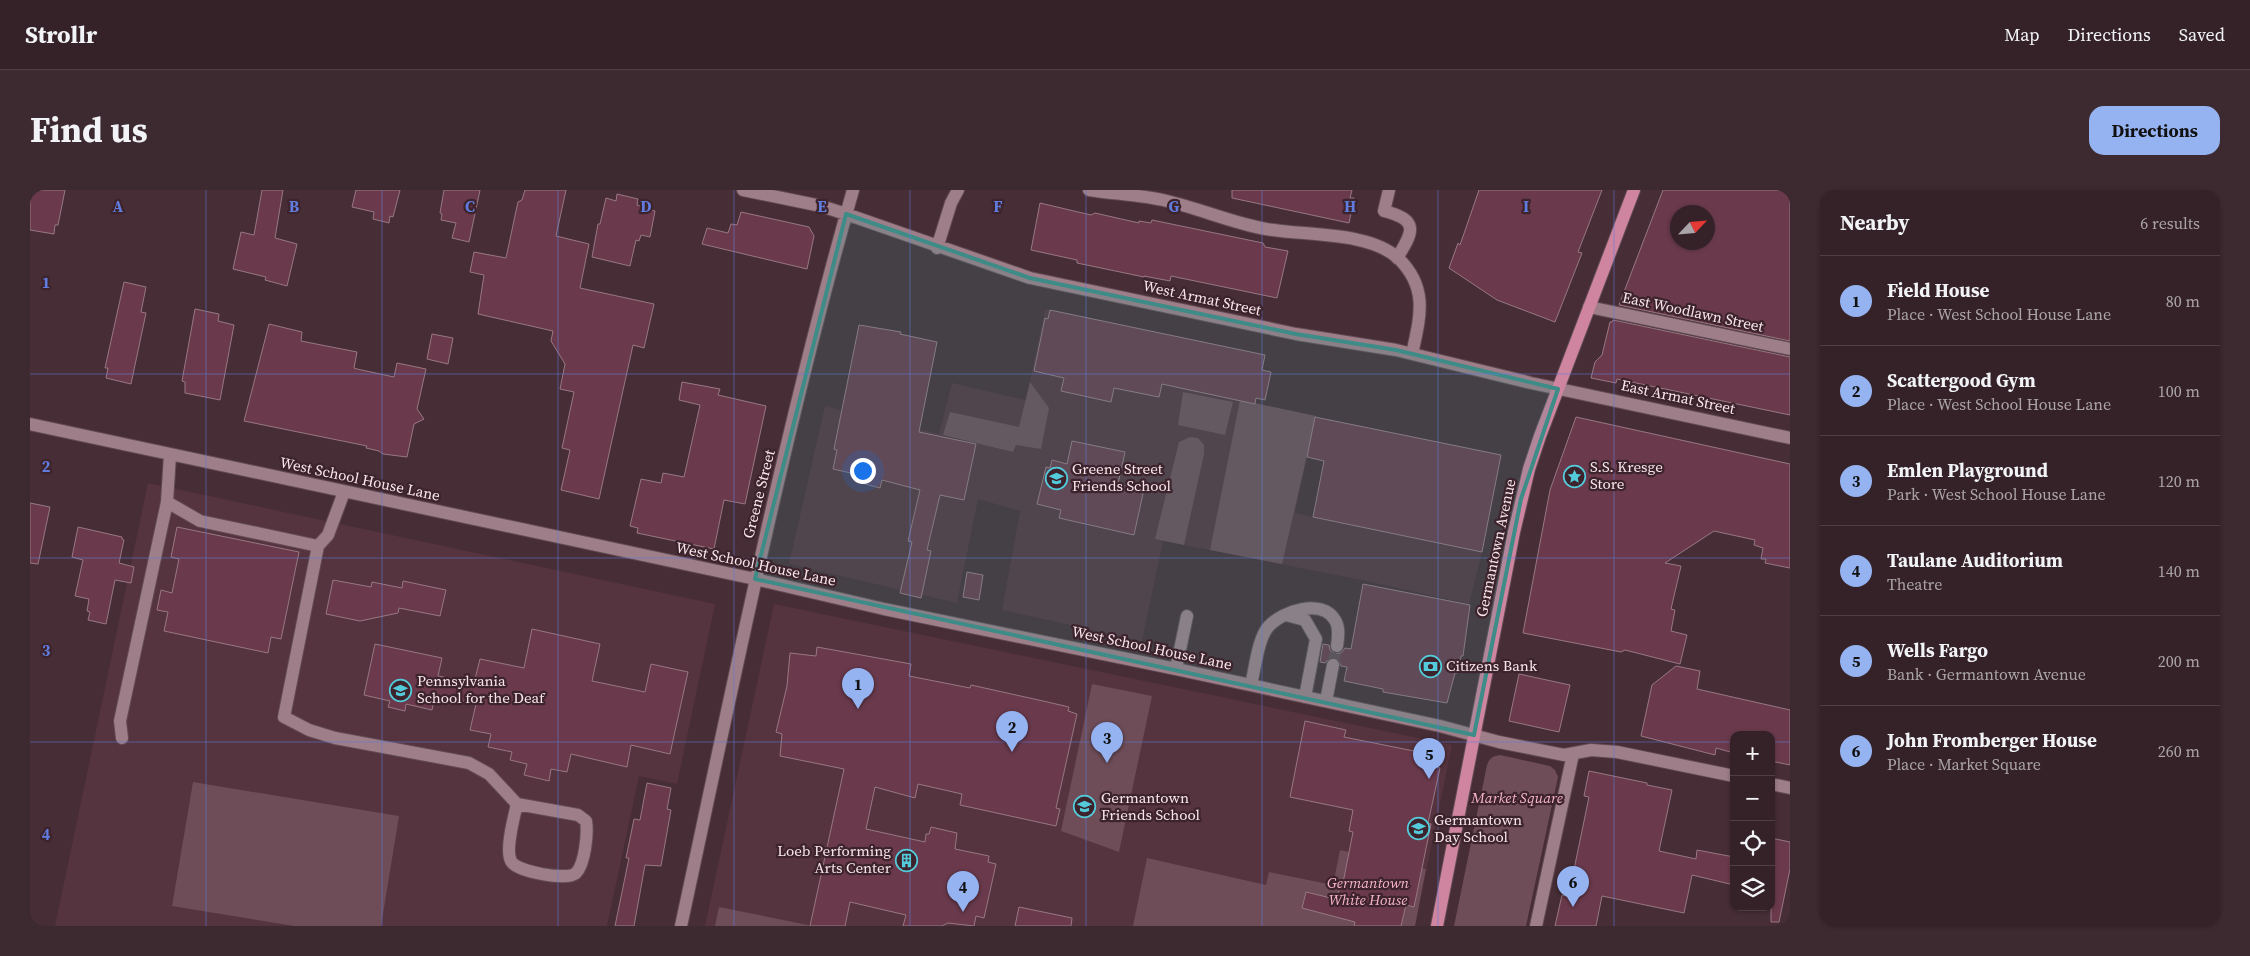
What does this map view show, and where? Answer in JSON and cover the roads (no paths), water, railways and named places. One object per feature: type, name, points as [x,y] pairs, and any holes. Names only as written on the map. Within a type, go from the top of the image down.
[{"type":"main road","name":"Germantown Avenue","points":[[1437,926],[1521,499],[1540,436],[1634,190]]},
{"type":"street","name":"West Armat Street","points":[[743,190],[821,206],[937,248],[1030,278],[1296,334],[1412,354],[1558,389]]},
{"type":"street","name":"Greene Street","points":[[681,926],[755,579],[822,302],[853,190]]},
{"type":"street","points":[[937,248],[951,203],[958,190]]},
{"type":"street","points":[[1088,190],[1165,200],[1266,229],[1362,241],[1376,245],[1397,258],[1411,275],[1419,294],[1420,315],[1412,354]]},
{"type":"street","points":[[1389,190],[1384,211],[1400,215],[1410,224],[1407,242],[1397,258]]},
{"type":"street","name":"East Woodlawn Street","points":[[1589,307],[1790,350]]},
{"type":"street","name":"East Armat Street","points":[[1558,389],[1790,438]]},
{"type":"street","name":"West School House Lane","points":[[30,424],[755,579],[884,609],[1326,701],[1564,756],[1591,750],[1617,752],[1730,775]]},
{"type":"street","points":[[122,738],[120,721],[167,502],[170,455]]},
{"type":"street","points":[[344,492],[328,535],[318,546],[284,718],[309,730],[335,738],[469,763],[488,774],[517,804],[578,815],[586,820],[588,830],[580,866],[575,874],[565,877],[519,869],[511,862],[508,852],[517,804]]},
{"type":"street","points":[[167,502],[200,521],[318,546]]},
{"type":"street","points":[[1251,685],[1263,634],[1269,626],[1283,615],[1308,608],[1330,614],[1336,621],[1339,633],[1337,646]]},
{"type":"street","points":[[1283,615],[1305,620],[1316,639],[1305,697]]},
{"type":"street","points":[[1176,669],[1187,616]]},
{"type":"street","points":[[1326,701],[1334,665]]},
{"type":"street","points":[[1536,926],[1573,754]]},
{"type":"street","points":[[1775,785],[1790,788]]},
{"type":"tunnel","points":[[1333,665],[1337,646]]},
{"type":"place","name":"S.S. Kresge Store","points":[[1574,476]]},
{"type":"place","name":"Greene Street Friends School","points":[[1056,478]]},
{"type":"place","name":"Citizens Bank","points":[[1430,666]]},
{"type":"place","name":"Pennsylvania School for the Deaf","points":[[401,690]]},
{"type":"place","name":"Field House","points":[[858,709]]},
{"type":"place","name":"Scattergood Gym","points":[[1012,752]]},
{"type":"place","name":"Emlen Playground","points":[[1107,763]]},
{"type":"place","name":"Wells Fargo","points":[[1429,779]]},
{"type":"place","name":"Germantown Friends School","points":[[1085,807]]},
{"type":"place","name":"Germantown Day School","points":[[1418,829]]},
{"type":"place","name":"Loeb Performing Arts Center","points":[[907,860]]},
{"type":"place","name":"John Fromberger House","points":[[1573,907]]},
{"type":"place","name":"Taulane Auditorium","points":[[963,912]]},
{"type":"park label","name":"Market Square","points":[[1517,798]]},
{"type":"park label","name":"Germantown White House","points":[[1368,892]]}]
